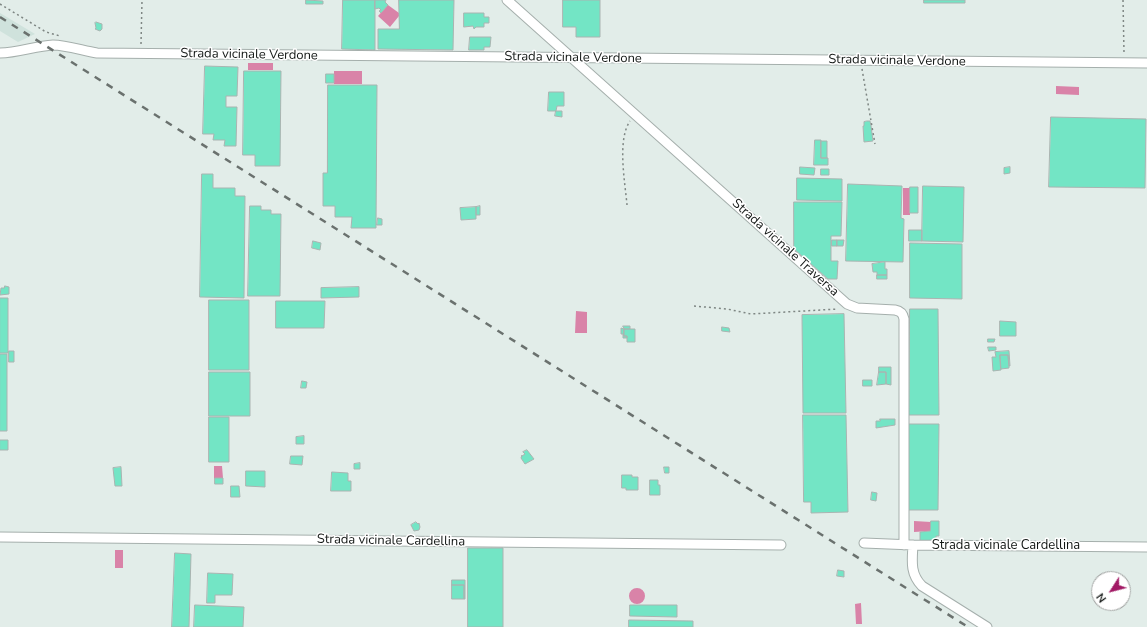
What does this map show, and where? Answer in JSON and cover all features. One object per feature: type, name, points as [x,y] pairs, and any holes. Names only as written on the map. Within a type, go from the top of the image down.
[{"type":"street","name":"Strada vicinale Traversa","points":[[507,0],[847,304],[857,308],[900,311],[903,314],[908,545],[913,572],[917,581],[922,586],[987,627]]},
{"type":"street","name":"Strada vicinale Verdone","points":[[0,53],[20,52],[39,47],[56,45],[97,53],[141,54],[1147,63]]},
{"type":"street","name":"Strada vicinale Cardellina","points":[[0,537],[781,544]]},
{"type":"street","name":"Strada vicinale Cardellina","points":[[864,543],[908,545],[1147,547]]},
{"type":"path","points":[[141,54],[142,0]]},
{"type":"path","points":[[1123,0],[1124,63]]},
{"type":"path","points":[[0,4],[46,32],[61,36]]},
{"type":"path","points":[[860,61],[876,144]]},
{"type":"path","points":[[627,205],[622,148],[626,127],[635,114]]},
{"type":"path","points":[[694,306],[727,309],[752,314],[837,310],[847,304]]},
{"type":"shaded area","points":[[388,5],[399,13],[399,16],[390,27],[378,16]]},
{"type":"shaded area","points":[[0,13],[35,34],[18,42],[0,31]]},
{"type":"shaded area","points":[[248,63],[273,63],[273,70],[248,70]]},
{"type":"shaded area","points":[[334,71],[362,71],[362,84],[334,84]]},
{"type":"shaded area","points":[[1056,86],[1079,87],[1079,95],[1056,94]]},
{"type":"shaded area","points":[[903,188],[910,188],[910,215],[903,215]]},
{"type":"shaded area","points":[[576,311],[587,312],[587,333],[575,333]]},
{"type":"shaded area","points":[[214,466],[222,466],[223,478],[214,478]]},
{"type":"shaded area","points":[[914,521],[931,522],[930,531],[914,532]]},
{"type":"shaded area","points":[[115,550],[123,550],[123,568],[115,568]]},
{"type":"shaded area","points":[[637,588],[644,593],[645,596],[640,603],[637,604],[630,599],[629,596],[634,589]]},
{"type":"shaded area","points":[[861,603],[862,624],[856,624],[855,604]]},
{"type":"building","points":[[306,0],[323,1],[323,4],[306,4]]},
{"type":"building","points":[[343,0],[375,0],[375,50],[342,49]]},
{"type":"building","points":[[375,0],[386,0],[385,2],[388,5],[381,13],[379,8],[375,9]]},
{"type":"building","points":[[399,0],[454,0],[453,50],[378,49],[378,29],[399,29]]},
{"type":"building","points":[[563,0],[600,0],[600,37],[576,37],[576,27],[563,27]]},
{"type":"building","points":[[924,0],[965,0],[965,3],[924,3]]},
{"type":"building","points":[[464,13],[484,13],[484,17],[489,17],[489,23],[484,23],[484,27],[476,27],[474,29],[473,26],[464,27]]},
{"type":"building","points":[[96,22],[102,24],[102,29],[100,31],[95,29]]},
{"type":"building","points":[[470,37],[491,37],[490,47],[484,47],[484,50],[469,50]]},
{"type":"building","points":[[205,66],[238,67],[237,96],[226,96],[226,107],[237,107],[236,146],[224,146],[225,140],[213,140],[214,134],[203,134]]},
{"type":"building","points":[[244,71],[281,71],[280,166],[255,166],[255,155],[243,155]]},
{"type":"building","points":[[326,74],[334,74],[334,83],[326,83]]},
{"type":"building","points":[[328,85],[377,85],[376,228],[351,228],[352,217],[335,217],[335,206],[323,206],[323,173],[327,173]]},
{"type":"building","points":[[549,92],[564,92],[564,106],[557,106],[556,111],[548,111]]},
{"type":"building","points":[[556,111],[562,111],[562,117],[555,116]]},
{"type":"building","points":[[1051,117],[1146,119],[1145,188],[1049,187]]},
{"type":"building","points":[[870,121],[873,141],[864,142],[863,126],[864,122]]},
{"type":"building","points":[[815,140],[821,140],[821,158],[828,158],[828,165],[814,165]]},
{"type":"building","points":[[821,141],[827,141],[827,158],[821,158]]},
{"type":"building","points":[[800,167],[815,168],[814,175],[800,174]]},
{"type":"building","points":[[1010,167],[1010,173],[1004,174],[1004,168]]},
{"type":"building","points":[[821,169],[829,169],[829,175],[821,175]]},
{"type":"building","points":[[202,174],[213,174],[213,188],[235,188],[235,196],[245,196],[244,298],[200,297]]},
{"type":"building","points":[[797,178],[842,179],[842,201],[797,200]]},
{"type":"building","points":[[848,184],[902,186],[901,218],[904,219],[903,262],[846,261]]},
{"type":"building","points":[[923,186],[964,187],[963,242],[922,241]]},
{"type":"building","points":[[910,187],[918,187],[918,213],[910,213]]},
{"type":"building","points":[[794,202],[842,202],[841,236],[831,236],[831,261],[838,261],[837,279],[828,279],[794,249]]},
{"type":"building","points":[[250,206],[261,206],[261,210],[271,210],[271,214],[281,214],[280,296],[248,296]]},
{"type":"building","points":[[480,206],[480,215],[476,215],[476,207]]},
{"type":"building","points":[[476,207],[476,219],[461,220],[460,208]]},
{"type":"building","points":[[378,218],[382,219],[382,225],[377,225]]},
{"type":"building","points":[[909,230],[922,230],[922,241],[909,241]]},
{"type":"building","points":[[832,240],[837,240],[837,246],[832,246]]},
{"type":"building","points":[[837,240],[844,240],[843,246],[837,246]]},
{"type":"building","points":[[313,241],[321,243],[320,250],[312,248]]},
{"type":"building","points":[[910,243],[962,244],[962,299],[910,298]]},
{"type":"building","points":[[885,262],[887,275],[877,275],[877,272],[873,272],[872,264]]},
{"type":"building","points":[[877,275],[887,275],[887,279],[877,279]]},
{"type":"building","points":[[5,286],[9,287],[9,294],[0,295],[1,288],[4,288]]},
{"type":"building","points":[[359,287],[359,297],[321,298],[321,288]]},
{"type":"building","points":[[0,298],[8,298],[8,353],[0,353]]},
{"type":"building","points":[[209,300],[249,300],[249,370],[209,370]]},
{"type":"building","points":[[276,301],[325,301],[324,328],[276,328]]},
{"type":"building","points":[[910,309],[938,309],[939,415],[909,415]]},
{"type":"building","points":[[844,314],[846,413],[803,413],[802,315]]},
{"type":"building","points":[[1000,321],[1016,322],[1016,336],[1000,336]]},
{"type":"building","points":[[623,326],[630,326],[630,329],[624,329]]},
{"type":"building","points":[[722,327],[729,328],[730,332],[722,331]]},
{"type":"building","points":[[621,328],[624,329],[624,336],[627,336],[627,338],[623,338],[623,334],[621,334]]},
{"type":"building","points":[[624,329],[635,329],[635,342],[627,342],[627,336],[624,336]]},
{"type":"building","points":[[988,339],[995,339],[994,342],[988,342]]},
{"type":"building","points":[[988,347],[996,347],[996,350],[989,351]]},
{"type":"building","points":[[9,351],[14,351],[14,362],[9,362]]},
{"type":"building","points":[[1009,351],[1010,366],[1008,355],[1000,355],[1001,370],[993,371],[992,357],[996,357],[995,352]]},
{"type":"building","points":[[0,354],[7,354],[7,431],[0,431]]},
{"type":"building","points":[[1000,355],[1008,355],[1009,368],[1001,369]]},
{"type":"building","points":[[879,367],[891,367],[891,385],[886,384],[886,372],[879,372]]},
{"type":"building","points":[[209,372],[250,372],[250,416],[209,416]]},
{"type":"building","points":[[879,372],[886,372],[886,384],[877,385]]},
{"type":"building","points":[[863,380],[872,380],[872,386],[863,386]]},
{"type":"building","points":[[302,381],[307,382],[306,388],[301,388]]},
{"type":"building","points":[[803,415],[846,415],[848,512],[811,513],[811,502],[804,502]]},
{"type":"building","points":[[209,417],[229,417],[229,462],[209,462]]},
{"type":"building","points":[[880,419],[895,419],[895,425],[876,428],[876,421],[880,421]]},
{"type":"building","points":[[909,424],[939,424],[938,510],[909,510]]},
{"type":"building","points":[[304,436],[304,444],[296,444],[296,437]]},
{"type":"building","points":[[0,440],[8,440],[8,450],[0,450]]},
{"type":"building","points":[[527,450],[534,459],[525,464],[521,458],[522,455],[525,454],[523,452]]},
{"type":"building","points":[[291,456],[303,456],[302,465],[290,464]]},
{"type":"building","points":[[360,463],[360,469],[354,469],[354,464]]},
{"type":"building","points":[[121,467],[122,486],[115,486],[113,468]]},
{"type":"building","points":[[664,467],[669,467],[669,473],[665,473]]},
{"type":"building","points":[[246,471],[265,471],[265,487],[246,486]]},
{"type":"building","points":[[332,472],[348,473],[348,481],[351,481],[351,491],[331,491]]},
{"type":"building","points":[[622,475],[632,475],[632,477],[638,477],[638,490],[626,490],[626,488],[622,488]]},
{"type":"building","points":[[215,478],[223,478],[223,484],[215,484]]},
{"type":"building","points":[[650,480],[658,480],[658,485],[660,485],[660,495],[650,495]]},
{"type":"building","points":[[231,486],[239,486],[240,497],[231,497]]},
{"type":"building","points":[[872,492],[877,493],[876,501],[871,500]]},
{"type":"building","points":[[931,521],[939,521],[939,536],[936,536],[936,540],[920,541],[920,532],[930,531]]},
{"type":"building","points":[[416,522],[418,524],[419,523],[420,527],[419,530],[414,531],[411,525]]},
{"type":"building","points":[[468,548],[503,548],[503,627],[468,627]]},
{"type":"building","points":[[175,553],[191,554],[189,627],[172,627]]},
{"type":"building","points":[[838,570],[844,571],[844,577],[837,576]]},
{"type":"building","points":[[208,573],[233,574],[232,595],[215,595],[215,603],[207,603]]},
{"type":"building","points":[[452,580],[465,580],[465,599],[464,585],[452,585]]},
{"type":"building","points":[[452,585],[464,585],[464,599],[452,599]]},
{"type":"building","points":[[195,605],[244,607],[243,627],[194,627]]},
{"type":"building","points":[[630,605],[677,605],[677,617],[630,616]]},
{"type":"building","points":[[629,620],[693,621],[693,627],[629,627]]},
{"type":"railway","points":[[0,17],[968,627]]}]
